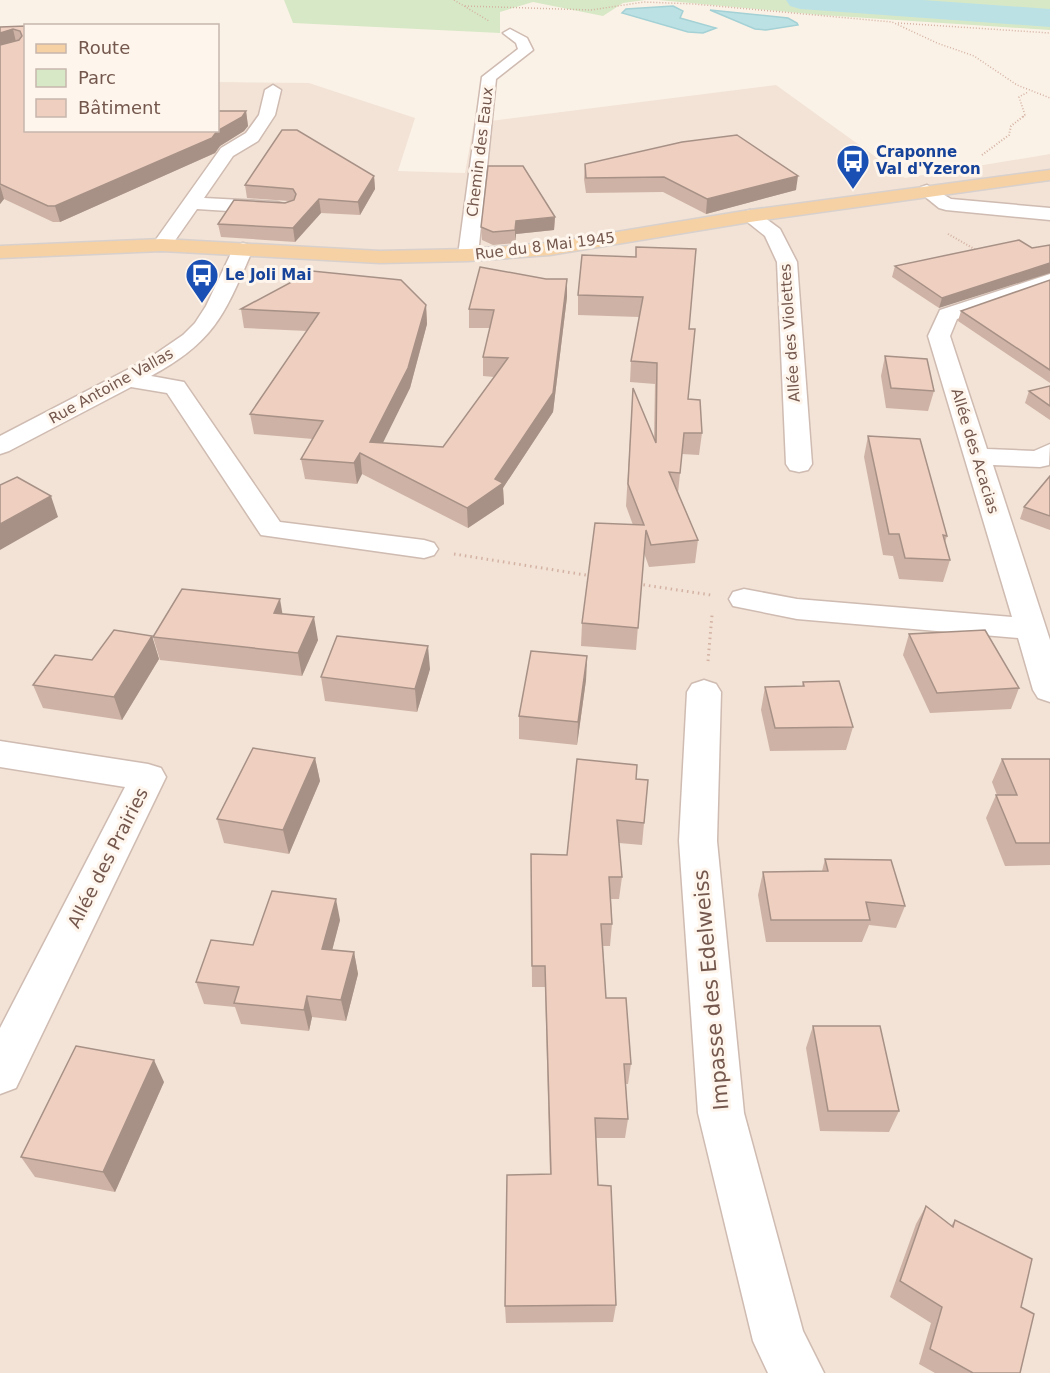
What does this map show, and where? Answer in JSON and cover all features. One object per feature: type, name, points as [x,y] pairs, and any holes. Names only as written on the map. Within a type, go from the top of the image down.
[{"type":"main road","name":"Rue du 8 Mai 1945","points":[[0,252],[162,245],[380,257],[468,255],[550,249],[750,216],[1050,175]]},
{"type":"street","name":"Chemin des Eaux","points":[[468,255],[489,77],[526,50],[522,41],[510,33]]},
{"type":"street","points":[[162,245],[227,152],[252,137],[267,115],[273,90]]},
{"type":"street","points":[[927,191],[946,204],[1050,214]]},
{"type":"street","points":[[191,203],[287,208]]},
{"type":"street","name":"Allée des Violettes","points":[[750,216],[773,233],[787,262],[799,464]]},
{"type":"street","name":"Rue Antoine Vallas","points":[[0,446],[156,364],[191,340],[204,327],[217,306],[243,249]]},
{"type":"street","name":"Allée des Acacias","points":[[1050,280],[948,315],[939,336],[1050,690]]},
{"type":"street","points":[[127,379],[175,387],[271,530],[424,549]]},
{"type":"street","points":[[977,456],[1040,459],[1050,452]]},
{"type":"street","points":[[744,599],[797,609],[1031,629]]},
{"type":"street","name":"Impasse des Edelweiss","points":[[704,692],[698,841],[721,1113],[779,1341],[797,1373]]},
{"type":"street","name":"Allée des Prairies","points":[[0,754],[148,777],[0,1073]]},
{"type":"path","points":[[454,0],[510,33]]},
{"type":"path","points":[[465,6],[531,6],[591,10],[644,2],[694,4],[892,22],[1050,33]]},
{"type":"path","points":[[892,22],[974,56],[1007,80],[1029,92],[1050,98]]},
{"type":"path","points":[[979,157],[1009,135],[1011,126],[1025,115],[1019,97],[1029,92]]},
{"type":"path","points":[[940,229],[981,253]]},
{"type":"path","points":[[424,549],[598,577]]},
{"type":"path","points":[[633,583],[744,599]]},
{"type":"path","points":[[704,692],[714,596]]},
{"type":"shaded area","points":[[0,28],[24,122],[24,132],[219,132],[219,82],[309,83],[415,118],[398,171],[465,173],[474,123],[776,85],[905,178],[1050,154],[1050,1373],[0,1373]]},
{"type":"green space","points":[[284,0],[645,0],[623,3],[603,16],[533,2],[500,12],[500,33],[293,23]]},
{"type":"green space","points":[[658,0],[1050,0],[1050,30],[821,15]]},
{"type":"water","points":[[673,6],[683,11],[680,18],[716,28],[703,33],[688,32],[622,13],[626,9]]},
{"type":"water","points":[[710,10],[788,18],[798,25],[766,30],[755,29]]},
{"type":"building","points":[[24,26],[24,132],[216,132],[212,138],[55,206],[48,206],[0,184],[0,45],[19,40],[22,36],[20,31],[13,29],[0,33],[0,27]]},
{"type":"building","points":[[219,111],[246,111],[242,117],[219,130]]},
{"type":"building","points":[[282,130],[297,130],[374,176],[358,202],[319,199],[293,228],[218,224],[234,200],[285,203],[294,200],[296,194],[293,189],[245,185]]},
{"type":"building","points":[[737,135],[798,176],[707,199],[664,177],[586,178],[585,164],[682,142]]},
{"type":"building","points":[[488,166],[523,166],[555,217],[516,221],[515,230],[493,232],[481,227]]},
{"type":"building","points":[[1019,240],[1032,248],[1050,245],[1050,263],[942,298],[895,266]]},
{"type":"building","points":[[636,247],[696,249],[689,329],[695,329],[688,399],[700,400],[702,433],[684,433],[680,473],[669,472],[698,540],[651,545],[646,530],[638,628],[582,623],[595,523],[644,525],[628,484],[633,388],[656,443],[657,363],[631,361],[643,297],[578,295],[582,255],[636,257]]},
{"type":"building","points":[[480,267],[546,279],[567,279],[553,393],[495,479],[503,483],[467,508],[360,453],[354,463],[301,459],[323,421],[250,414],[319,313],[241,309],[312,271],[401,280],[426,305],[408,368],[370,442],[443,447],[508,358],[483,357],[494,310],[469,309]]},
{"type":"building","points":[[1050,280],[1050,370],[961,311]]},
{"type":"building","points":[[885,356],[927,359],[934,391],[891,388]]},
{"type":"building","points":[[1050,386],[1050,406],[1029,391]]},
{"type":"building","points":[[868,436],[920,439],[947,536],[943,535],[950,560],[905,558],[899,534],[889,534]]},
{"type":"building","points":[[1050,476],[1050,516],[1024,507]]},
{"type":"building","points":[[17,477],[51,496],[0,524],[0,485]]},
{"type":"building","points":[[182,589],[280,599],[274,613],[314,617],[298,653],[153,637]]},
{"type":"building","points":[[114,630],[152,636],[114,697],[33,685],[55,655],[92,660]]},
{"type":"building","points":[[985,630],[1019,688],[937,693],[909,634]]},
{"type":"building","points":[[337,636],[428,646],[415,689],[321,677]]},
{"type":"building","points":[[531,651],[587,656],[578,722],[519,716]]},
{"type":"building","points":[[839,681],[853,727],[775,728],[765,687],[804,686],[803,682]]},
{"type":"building","points":[[253,748],[315,758],[283,830],[217,819]]},
{"type":"building","points":[[577,759],[637,765],[636,779],[648,780],[644,823],[617,820],[622,877],[609,877],[612,924],[601,924],[606,998],[626,998],[631,1064],[624,1064],[628,1119],[595,1118],[598,1185],[611,1186],[616,1305],[505,1306],[507,1175],[551,1174],[545,966],[532,966],[531,854],[567,855]]},
{"type":"building","points":[[1002,759],[1050,759],[1050,843],[1016,843],[996,795],[1017,795]]},
{"type":"building","points":[[825,859],[891,860],[905,906],[866,902],[870,920],[771,920],[763,872],[828,871]]},
{"type":"building","points":[[272,891],[336,899],[322,949],[354,952],[341,1000],[307,996],[304,1010],[234,1003],[239,987],[196,982],[211,940],[253,945]]},
{"type":"building","points":[[813,1026],[880,1026],[899,1111],[828,1111]]},
{"type":"building","points":[[76,1046],[154,1060],[103,1172],[21,1157]]},
{"type":"building","points":[[926,1206],[953,1227],[955,1220],[1032,1259],[1021,1307],[1034,1314],[1020,1373],[973,1373],[930,1349],[942,1307],[900,1281]]},
{"type":"waterway","points":[[800,0],[1050,18]]},
{"type":"place","name":"Craponne Val d'Yzeron","points":[[853,190]]},
{"type":"place","name":"Le Joli Mai","points":[[202,304]]}]
